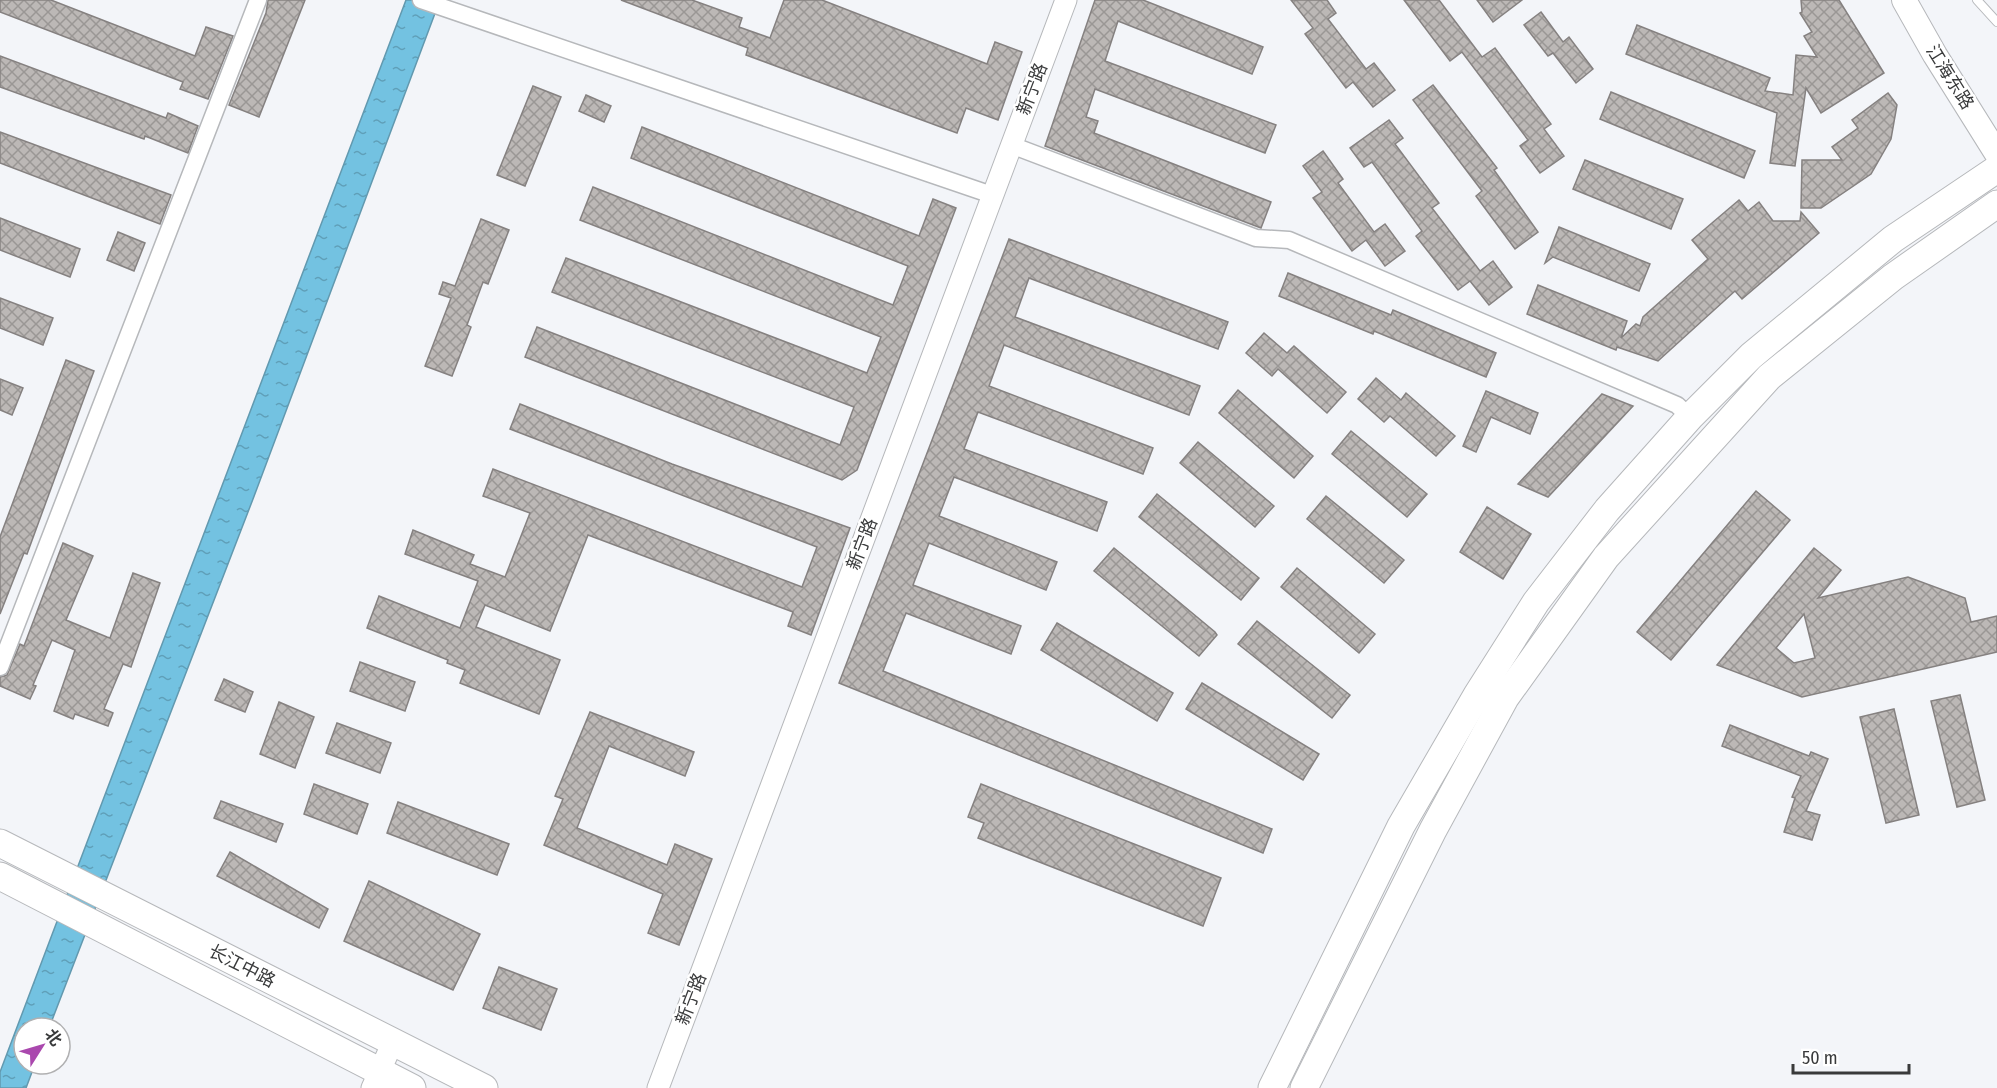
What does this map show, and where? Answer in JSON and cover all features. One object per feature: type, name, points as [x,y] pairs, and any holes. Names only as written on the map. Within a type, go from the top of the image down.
[{"type":"main road","name":"江海东路","points":[[1904,0],[1997,154]]},
{"type":"main road","points":[[1272,1088],[1401,826],[1477,695],[1536,602],[1607,510],[1690,417],[1751,356],[1875,254],[1997,169]]},
{"type":"main road","points":[[1304,1088],[1432,830],[1505,698],[1606,556],[1769,377],[1893,277],[1997,204]]},
{"type":"main road","name":"长江中路","points":[[0,843],[484,1088]]},
{"type":"main road","name":"长江中路","points":[[0,876],[101,928],[376,1079],[412,1088]]},
{"type":"street","points":[[0,667],[258,0]]},
{"type":"street","points":[[420,0],[992,195]]},
{"type":"street","name":"新宁路","points":[[658,1088],[1066,0]]},
{"type":"street","points":[[1011,145],[1256,238],[1289,240],[1677,405],[1690,417]]},
{"type":"street","points":[[376,1079],[393,1042]]},
{"type":"lane","points":[[1977,0],[1997,22]]},
{"type":"water","points":[[406,0],[440,0],[253,499],[54,1016],[21,1016]]},
{"type":"water","points":[[12,1040],[12,1076],[30,1076],[26,1088],[0,1088],[0,1072]]},
{"type":"building","points":[[0,0],[51,0],[195,56],[206,27],[233,36],[208,99],[180,89],[183,82],[0,12]]},
{"type":"building","points":[[268,0],[305,0],[259,117],[229,105],[266,13]]},
{"type":"building","points":[[621,0],[692,0],[742,18],[739,27],[770,38],[784,0],[822,0],[987,64],[995,42],[1022,52],[998,120],[966,108],[957,133],[746,55],[748,48]]},
{"type":"building","points":[[1095,0],[1143,0],[1263,47],[1252,74],[1118,21],[1105,61],[1276,125],[1265,153],[1095,89],[1086,117],[1098,121],[1094,133],[1271,202],[1261,228],[1045,146]]},
{"type":"building","points":[[1291,0],[1327,0],[1336,13],[1328,19],[1366,69],[1374,63],[1395,90],[1373,107],[1353,82],[1346,88],[1305,34],[1313,28]]},
{"type":"building","points":[[1404,0],[1439,0],[1482,57],[1495,48],[1551,124],[1544,129],[1564,156],[1540,173],[1520,146],[1528,140],[1462,52],[1450,61]]},
{"type":"building","points":[[1477,0],[1522,0],[1493,22]]},
{"type":"building","points":[[1801,0],[1839,0],[1884,73],[1821,113],[1806,88],[1795,166],[1770,163],[1777,113],[1626,54],[1637,25],[1770,78],[1765,91],[1793,95],[1796,55],[1817,57],[1804,36],[1812,32],[1800,13],[1802,12]]},
{"type":"building","points":[[1541,12],[1563,42],[1569,37],[1593,69],[1576,83],[1553,53],[1548,56],[1524,25]]},
{"type":"building","points":[[0,56],[166,118],[168,113],[198,126],[188,153],[0,87]]},
{"type":"building","points":[[1433,85],[1497,168],[1494,170],[1538,232],[1515,249],[1476,196],[1482,191],[1413,100]]},
{"type":"building","points":[[533,86],[561,97],[525,186],[497,175]]},
{"type":"building","points":[[1611,92],[1755,151],[1744,178],[1600,119]]},
{"type":"building","points":[[1888,93],[1897,105],[1891,139],[1871,174],[1821,208],[1801,208],[1802,160],[1842,160],[1832,147],[1858,128],[1852,120]]},
{"type":"building","points":[[586,95],[611,106],[604,122],[579,111]]},
{"type":"building","points":[[1389,120],[1403,138],[1395,144],[1439,203],[1432,208],[1480,271],[1493,261],[1512,287],[1489,305],[1470,281],[1458,290],[1416,236],[1422,231],[1372,162],[1364,167],[1350,148]]},
{"type":"building","points":[[642,127],[919,236],[933,199],[956,208],[857,470],[842,480],[525,357],[537,327],[840,445],[854,407],[552,292],[566,258],[867,373],[881,337],[580,220],[593,187],[893,305],[908,266],[631,158]]},
{"type":"building","points":[[0,132],[171,195],[160,224],[0,163]]},
{"type":"building","points":[[1323,151],[1343,179],[1338,183],[1374,232],[1385,224],[1405,251],[1385,266],[1366,240],[1352,251],[1313,198],[1322,192],[1303,166]]},
{"type":"building","points":[[1585,160],[1683,199],[1671,229],[1573,189]]},
{"type":"building","points":[[1739,200],[1748,211],[1759,202],[1773,221],[1800,221],[1801,212],[1819,233],[1742,299],[1735,291],[1658,361],[1617,347],[1616,350],[1527,314],[1538,285],[1627,321],[1621,338],[1636,324],[1640,326],[1643,317],[1708,259],[1692,240]]},
{"type":"building","points":[[0,218],[80,249],[70,277],[0,250]]},
{"type":"building","points":[[481,219],[509,230],[488,284],[483,282],[467,325],[471,327],[452,376],[425,366],[451,298],[439,294],[443,282],[455,286]]},
{"type":"building","points":[[1559,227],[1650,264],[1639,291],[1553,257],[1545,263]]},
{"type":"building","points":[[118,232],[145,243],[134,271],[107,260]]},
{"type":"building","points":[[1009,239],[1228,322],[1218,349],[1029,278],[1015,317],[1200,386],[1189,415],[1004,345],[989,386],[1153,448],[1143,474],[978,412],[964,449],[1107,502],[1097,531],[954,477],[939,516],[1057,562],[1046,590],[929,543],[913,585],[1021,626],[1011,654],[906,613],[883,671],[1272,829],[1263,853],[839,683]]},
{"type":"building","points":[[1288,273],[1391,315],[1393,310],[1496,353],[1486,377],[1374,331],[1373,334],[1279,296]]},
{"type":"building","points":[[0,298],[53,318],[43,345],[0,328]]},
{"type":"building","points":[[1264,333],[1287,353],[1294,346],[1346,392],[1327,413],[1278,369],[1272,376],[1246,353]]},
{"type":"building","points":[[66,360],[94,371],[27,554],[24,553],[0,614],[0,537]]},
{"type":"building","points":[[1376,378],[1401,400],[1406,393],[1455,436],[1436,456],[1390,416],[1384,422],[1358,399]]},
{"type":"building","points":[[0,379],[23,388],[12,415],[0,410]]},
{"type":"building","points":[[1238,390],[1313,456],[1294,478],[1219,413]]},
{"type":"building","points":[[1486,391],[1538,413],[1530,434],[1491,417],[1476,452],[1463,446]]},
{"type":"building","points":[[1602,394],[1633,406],[1548,497],[1518,484]]},
{"type":"building","points":[[520,404],[672,464],[850,528],[811,635],[788,626],[793,612],[588,535],[550,631],[485,605],[476,627],[560,660],[539,714],[460,683],[465,670],[447,663],[448,660],[367,628],[379,596],[460,628],[478,581],[405,554],[413,530],[474,555],[470,564],[505,577],[530,513],[483,496],[493,469],[802,587],[817,547],[510,429]]},
{"type":"building","points":[[1351,431],[1427,494],[1407,517],[1332,454]]},
{"type":"building","points":[[1198,442],[1274,506],[1255,527],[1180,463]]},
{"type":"building","points":[[1756,491],[1790,520],[1671,660],[1637,632]]},
{"type":"building","points":[[1157,494],[1259,578],[1241,600],[1139,517]]},
{"type":"building","points":[[1326,496],[1404,560],[1384,583],[1307,519]]},
{"type":"building","points":[[1487,507],[1531,534],[1503,579],[1460,552]]},
{"type":"building","points":[[63,543],[93,556],[66,620],[107,637],[110,638],[133,573],[160,583],[131,667],[123,664],[104,709],[113,713],[108,726],[75,714],[73,719],[54,711],[75,650],[52,640],[33,685],[36,686],[30,699],[0,686],[0,677],[7,675],[20,644],[24,646]]},
{"type":"building","points":[[1114,548],[1215,632],[1217,635],[1199,656],[1094,571]]},
{"type":"building","points":[[1814,548],[1841,570],[1818,598],[1908,577],[1965,598],[1971,622],[1997,616],[1997,652],[1802,697],[1717,665]],"holes":[[[1804,614],[1815,658],[1794,663],[1776,648]]]},
{"type":"building","points":[[1297,568],[1375,634],[1359,653],[1281,587]]},
{"type":"building","points":[[1257,621],[1350,695],[1332,718],[1238,644]]},
{"type":"building","points":[[1057,623],[1173,693],[1157,721],[1041,650]]},
{"type":"building","points":[[360,662],[415,682],[405,711],[350,691]]},
{"type":"building","points":[[224,679],[253,692],[245,712],[215,700]]},
{"type":"building","points":[[1202,683],[1319,754],[1303,780],[1186,709]]},
{"type":"building","points":[[1960,695],[1985,800],[1957,807],[1931,701]]},
{"type":"building","points":[[279,702],[314,717],[295,768],[260,754]]},
{"type":"building","points":[[1894,709],[1919,815],[1886,823],[1860,717]]},
{"type":"building","points":[[590,712],[694,752],[685,776],[609,746],[577,828],[667,865],[675,844],[712,859],[679,945],[648,933],[663,894],[544,845],[563,799],[555,796]]},
{"type":"building","points":[[337,723],[391,743],[380,773],[326,753]]},
{"type":"building","points":[[1730,725],[1809,756],[1811,752],[1828,759],[1806,811],[1820,815],[1812,840],[1784,832],[1795,798],[1792,797],[1801,776],[1722,746]]},
{"type":"building","points":[[314,784],[368,804],[357,834],[304,814]]},
{"type":"building","points":[[981,784],[1221,878],[1203,926],[978,838],[984,823],[968,817]]},
{"type":"building","points":[[221,801],[283,824],[276,842],[214,818]]},
{"type":"building","points":[[398,802],[509,844],[497,875],[387,833]]},
{"type":"building","points":[[230,852],[328,909],[319,928],[217,876]]},
{"type":"building","points":[[369,881],[480,934],[453,990],[344,941]]},
{"type":"building","points":[[499,967],[557,989],[541,1030],[483,1008]]}]
